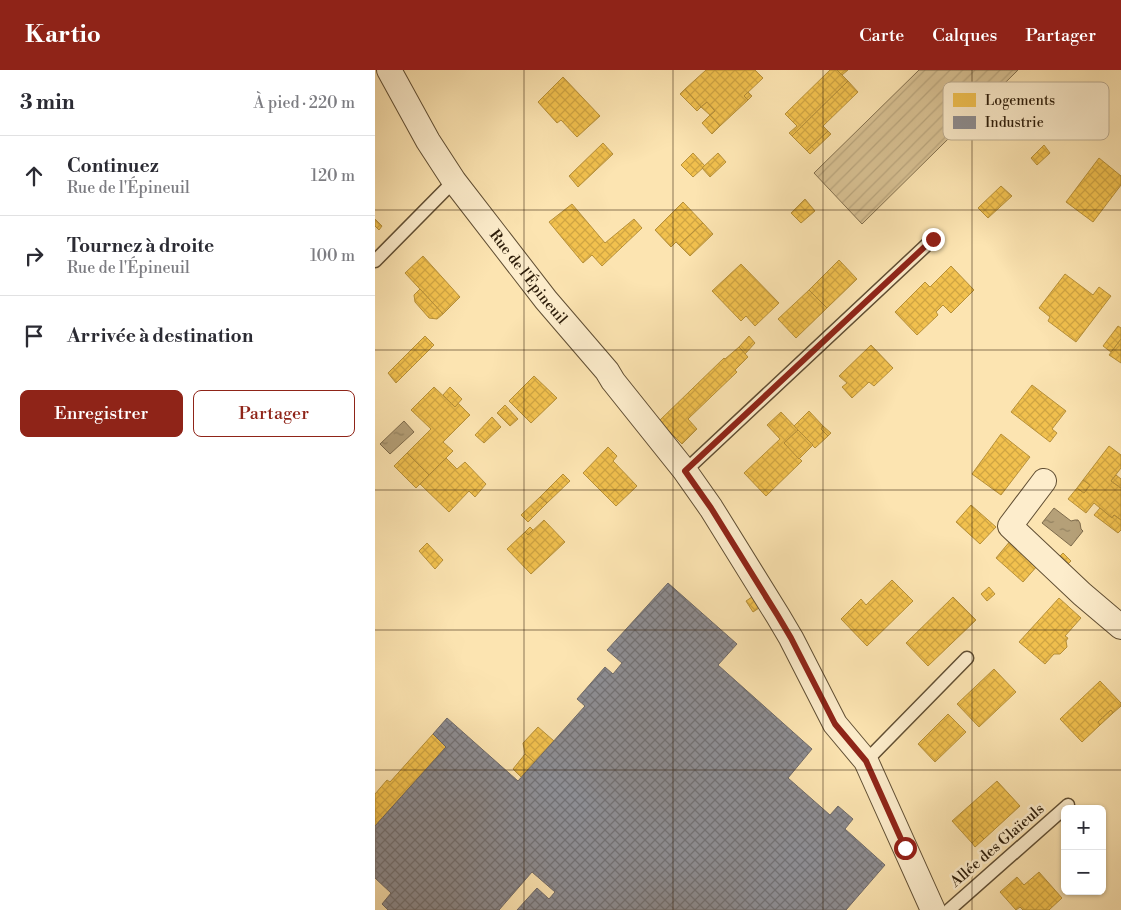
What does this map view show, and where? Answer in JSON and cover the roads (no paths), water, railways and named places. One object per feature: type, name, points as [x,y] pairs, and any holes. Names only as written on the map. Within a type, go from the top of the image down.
[{"type":"street","name":"Rue de l'Épineuil","points":[[389,70],[428,142],[454,181],[541,294],[607,371],[685,471],[711,508],[791,638],[835,724],[866,761],[933,910]]},
{"type":"street","points":[[1043,481],[1010,526],[1082,594],[1121,627]]},
{"type":"lane","points":[[375,260],[454,181]]},
{"type":"lane","points":[[685,471],[933,239]]},
{"type":"lane","points":[[866,761],[967,658]]},
{"type":"lane","name":"Allée des Glaïeuls","points":[[949,910],[1061,811]]},
{"type":"water","points":[[404,421],[414,432],[390,454],[380,444]]},
{"type":"water","points":[[1054,508],[1071,521],[1078,520],[1080,523],[1083,531],[1071,546],[1042,523]]}]
